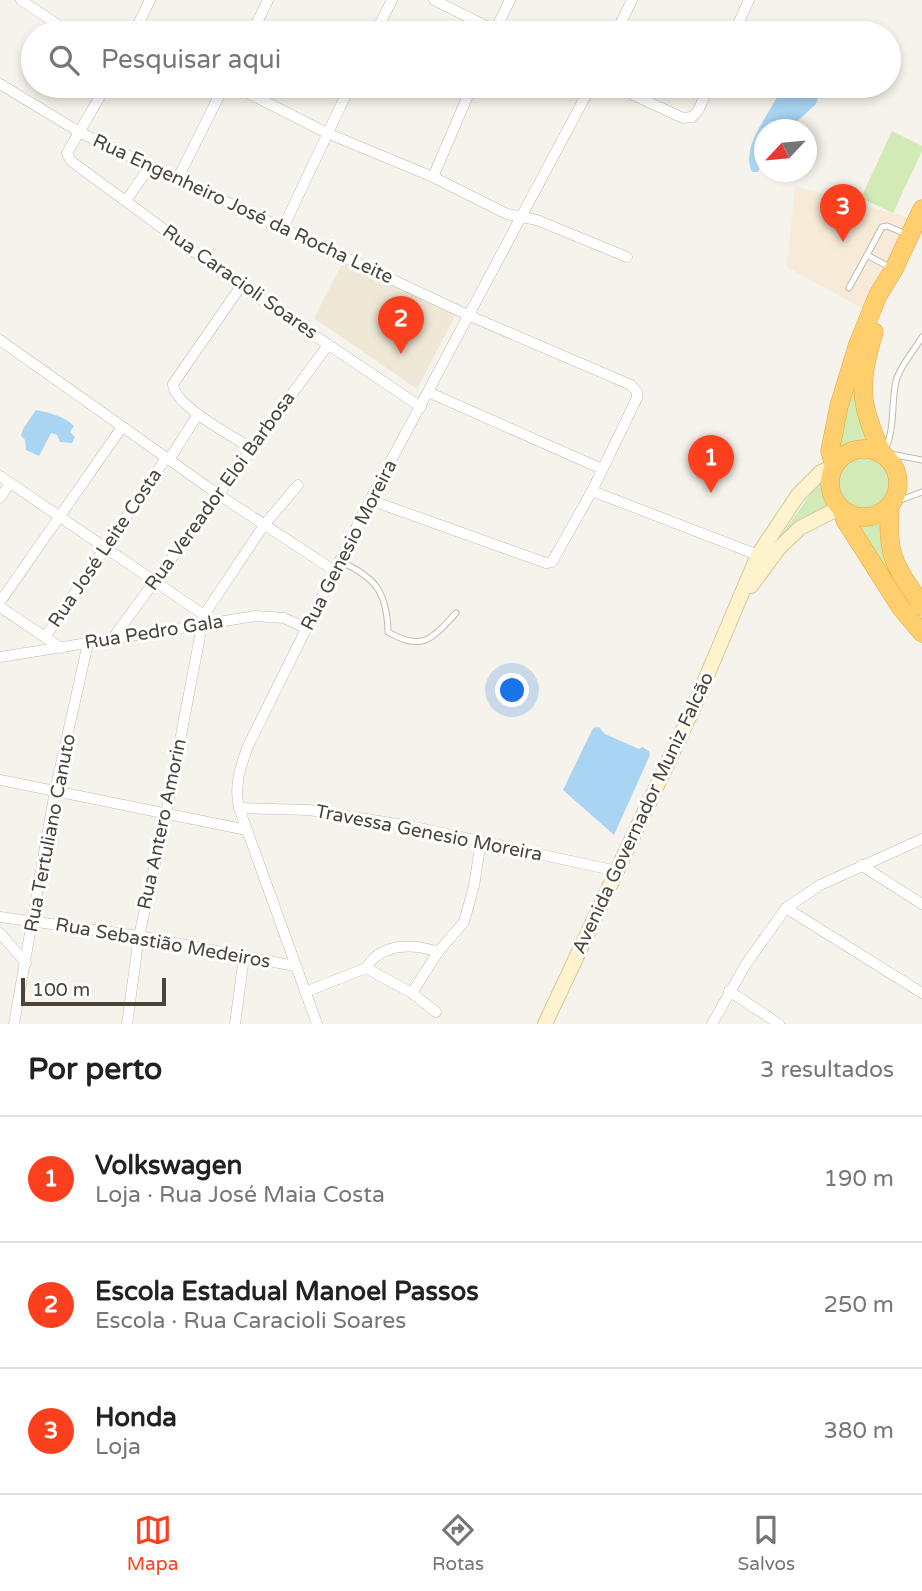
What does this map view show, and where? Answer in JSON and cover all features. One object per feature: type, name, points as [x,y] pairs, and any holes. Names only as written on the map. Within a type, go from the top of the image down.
[{"type":"highway","points":[[834,467],[830,451],[839,406],[858,344],[878,295],[922,209]]},
{"type":"highway","points":[[892,272],[863,376],[863,406],[883,454],[895,468],[898,478],[898,488],[891,504],[888,534],[891,554],[922,606]]},
{"type":"highway","points":[[883,454],[861,449],[851,451],[834,467],[829,485],[845,520],[901,608],[922,633]]},
{"type":"highway","points":[[841,510],[863,518],[882,513],[891,504]]},
{"type":"main road","name":"Avenida Governador Muniz Falcão","points":[[545,1024],[692,711],[758,555],[798,495],[821,472],[834,467]]},
{"type":"main road","name":"Avenida Governador Muniz Falcão","points":[[739,601],[779,548],[800,528],[810,521],[841,510]]},
{"type":"street","points":[[21,0],[52,21]]},
{"type":"street","points":[[140,21],[150,0]]},
{"type":"street","points":[[258,21],[268,0]]},
{"type":"street","points":[[381,21],[391,0]]},
{"type":"street","points":[[434,0],[475,21]]},
{"type":"street","points":[[501,21],[510,0]]},
{"type":"street","points":[[622,21],[632,0]]},
{"type":"street","points":[[739,21],[749,0]]},
{"type":"street","name":"Rua Engenheiro José da Rocha Leite","points":[[0,84],[21,96]]},
{"type":"street","name":"Rua Engenheiro José da Rocha Leite","points":[[24,98],[81,132],[150,166],[470,316],[631,384],[637,392],[637,398],[602,469]]},
{"type":"street","points":[[81,132],[99,98]]},
{"type":"street","points":[[178,178],[218,98]]},
{"type":"street","points":[[258,98],[327,133],[433,177],[507,214],[537,220],[627,257]]},
{"type":"street","points":[[283,228],[344,98]]},
{"type":"street","points":[[433,177],[467,98]]},
{"type":"street","name":"Rua Genesio Moreira","points":[[317,1024],[239,808],[236,783],[240,769],[248,746],[370,500],[584,98]]},
{"type":"street","points":[[640,98],[683,118],[692,117],[704,98]]},
{"type":"street","name":"Rua Caracioli Soares","points":[[81,132],[67,153],[71,161],[241,286],[421,407]]},
{"type":"street","points":[[126,201],[150,166]]},
{"type":"street","points":[[241,286],[173,384],[173,390],[178,398],[198,414],[253,449]]},
{"type":"street","points":[[0,340],[219,495],[335,571]]},
{"type":"street","name":"Rua Vereador Eloi Barbosa","points":[[113,638],[327,345]]},
{"type":"street","points":[[370,500],[546,563],[552,562],[592,491],[602,469],[428,392]]},
{"type":"street","name":"Rua José Leite Costa","points":[[44,637],[198,414]]},
{"type":"street","points":[[61,648],[0,604],[122,427]]},
{"type":"street","points":[[0,476],[203,620],[264,525],[298,485]]},
{"type":"street","points":[[0,498],[10,483]]},
{"type":"street","points":[[592,491],[758,555]]},
{"type":"street","name":"Rua Pedro Gala","points":[[0,657],[203,620],[271,615],[306,628]]},
{"type":"street","name":"Rua Antero Amorin","points":[[127,1024],[139,936],[166,814],[203,620]]},
{"type":"street","name":"Rua Tertuliano Canuto","points":[[14,1024],[55,791],[88,643]]},
{"type":"street","points":[[0,780],[247,830]]},
{"type":"street","name":"Travessa Genesio Moreira","points":[[239,808],[309,810],[481,841],[617,871]]},
{"type":"street","points":[[712,1024],[729,991],[786,908],[820,885],[922,839]]},
{"type":"street","points":[[412,993],[438,952],[464,922],[474,886],[481,841]]},
{"type":"street","points":[[861,865],[922,904]]},
{"type":"street","points":[[786,908],[922,993]]},
{"type":"street","name":"Rua Sebastião Medeiros","points":[[0,917],[139,936],[295,965]]},
{"type":"street","points":[[0,933],[26,963]]},
{"type":"street","points":[[305,992],[366,968],[373,957],[384,949],[404,946],[438,952]]},
{"type":"street","points":[[235,1024],[244,957]]},
{"type":"street","points":[[366,968],[412,993],[436,1012]]},
{"type":"street","points":[[729,991],[779,1024]]},
{"type":"lane","points":[[849,288],[882,227],[887,226],[909,236]]},
{"type":"lane","points":[[867,255],[892,272]]},
{"type":"lane","points":[[922,338],[897,377],[892,427],[883,454],[922,460]]},
{"type":"lane","points":[[891,504],[922,492]]},
{"type":"lane","points":[[340,561],[360,570],[374,583],[387,609],[388,632],[405,642],[434,637],[456,613]]},
{"type":"shaded area","points":[[795,186],[909,218],[865,310],[787,267]]},
{"type":"shaded area","points":[[344,260],[457,312],[417,389],[314,318]]},
{"type":"green space","points":[[892,131],[922,146],[893,213],[861,198]]},
{"type":"green space","points":[[856,375],[873,445],[849,447],[837,455]]},
{"type":"green space","points":[[865,455],[876,457],[889,468],[894,484],[892,495],[881,508],[865,513],[854,511],[841,500],[836,484],[838,473],[849,460]]},
{"type":"green space","points":[[826,477],[828,496],[833,506],[769,553],[816,486]]},
{"type":"green space","points":[[886,518],[916,609],[887,574],[855,523],[869,524]]},
{"type":"water","points":[[777,98],[818,98],[816,104],[800,119],[765,119]]},
{"type":"water","points":[[754,138],[752,172],[749,162]]},
{"type":"water","points":[[36,410],[61,417],[74,426],[70,432],[75,437],[72,443],[60,442],[57,435],[51,433],[39,456],[26,450],[25,440],[21,436]]},
{"type":"water","points":[[599,727],[605,734],[639,749],[642,747],[649,751],[650,755],[614,835],[563,790],[593,728]]},
{"type":"place","name":"Honda","points":[[843,242]]},
{"type":"place","name":"Escola Estadual Manoel Passos","points":[[401,354]]},
{"type":"place","name":"Volkswagen","points":[[711,493]]}]
